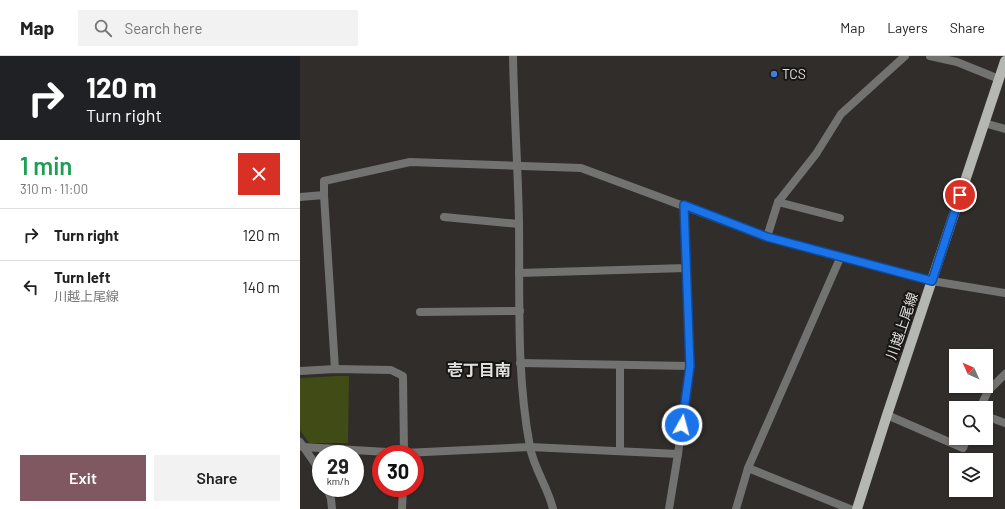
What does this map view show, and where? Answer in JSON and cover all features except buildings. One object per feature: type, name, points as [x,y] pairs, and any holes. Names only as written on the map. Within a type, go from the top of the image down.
[{"type":"main road","name":"川越上尾線","points":[[857,509],[1005,61]]},
{"type":"street","points":[[513,56],[518,165],[520,363],[530,447],[534,462],[546,486],[553,509]]},
{"type":"street","points":[[767,237],[778,202],[816,154],[841,114],[905,56]]},
{"type":"street","points":[[930,56],[957,62],[999,79]]},
{"type":"street","points":[[984,122],[1005,129]]},
{"type":"street","points":[[335,369],[324,181],[410,162],[581,168],[767,237],[932,281],[1005,293]]},
{"type":"street","points":[[300,197],[324,195]]},
{"type":"street","points":[[778,202],[840,218]]},
{"type":"street","points":[[669,509],[690,366],[684,205]]},
{"type":"street","points":[[444,217],[519,224]]},
{"type":"street","points":[[736,509],[748,468],[841,256]]},
{"type":"street","points":[[519,273],[686,268]]},
{"type":"street","points":[[420,312],[520,311]]},
{"type":"street","points":[[520,363],[690,366]]},
{"type":"street","points":[[620,365],[620,451]]},
{"type":"street","points":[[300,371],[335,369],[391,370],[403,376],[404,445]]},
{"type":"street","points":[[983,401],[988,391],[1005,374]]},
{"type":"street","points":[[887,415],[949,442]]},
{"type":"street","points":[[993,419],[1005,423]]},
{"type":"street","points":[[302,444],[372,450]]},
{"type":"street","points":[[302,444],[312,459]]},
{"type":"street","points":[[956,445],[963,448],[964,445]]},
{"type":"street","points":[[424,452],[530,447],[678,454]]},
{"type":"street","points":[[748,468],[850,509]]},
{"type":"street","points":[[330,497],[332,509]]},
{"type":"street","points":[[402,509],[403,497]]},
{"type":"green space","points":[[349,376],[348,443],[309,443],[300,430],[300,378]]},
{"type":"place","name":"TCS","points":[[774,74]]},
{"type":"district","name":"壱丁目南","points":[[479,370]]},
{"type":"route","points":[[682,425],[690,366],[684,205],[767,237],[932,281],[960,195]]}]
